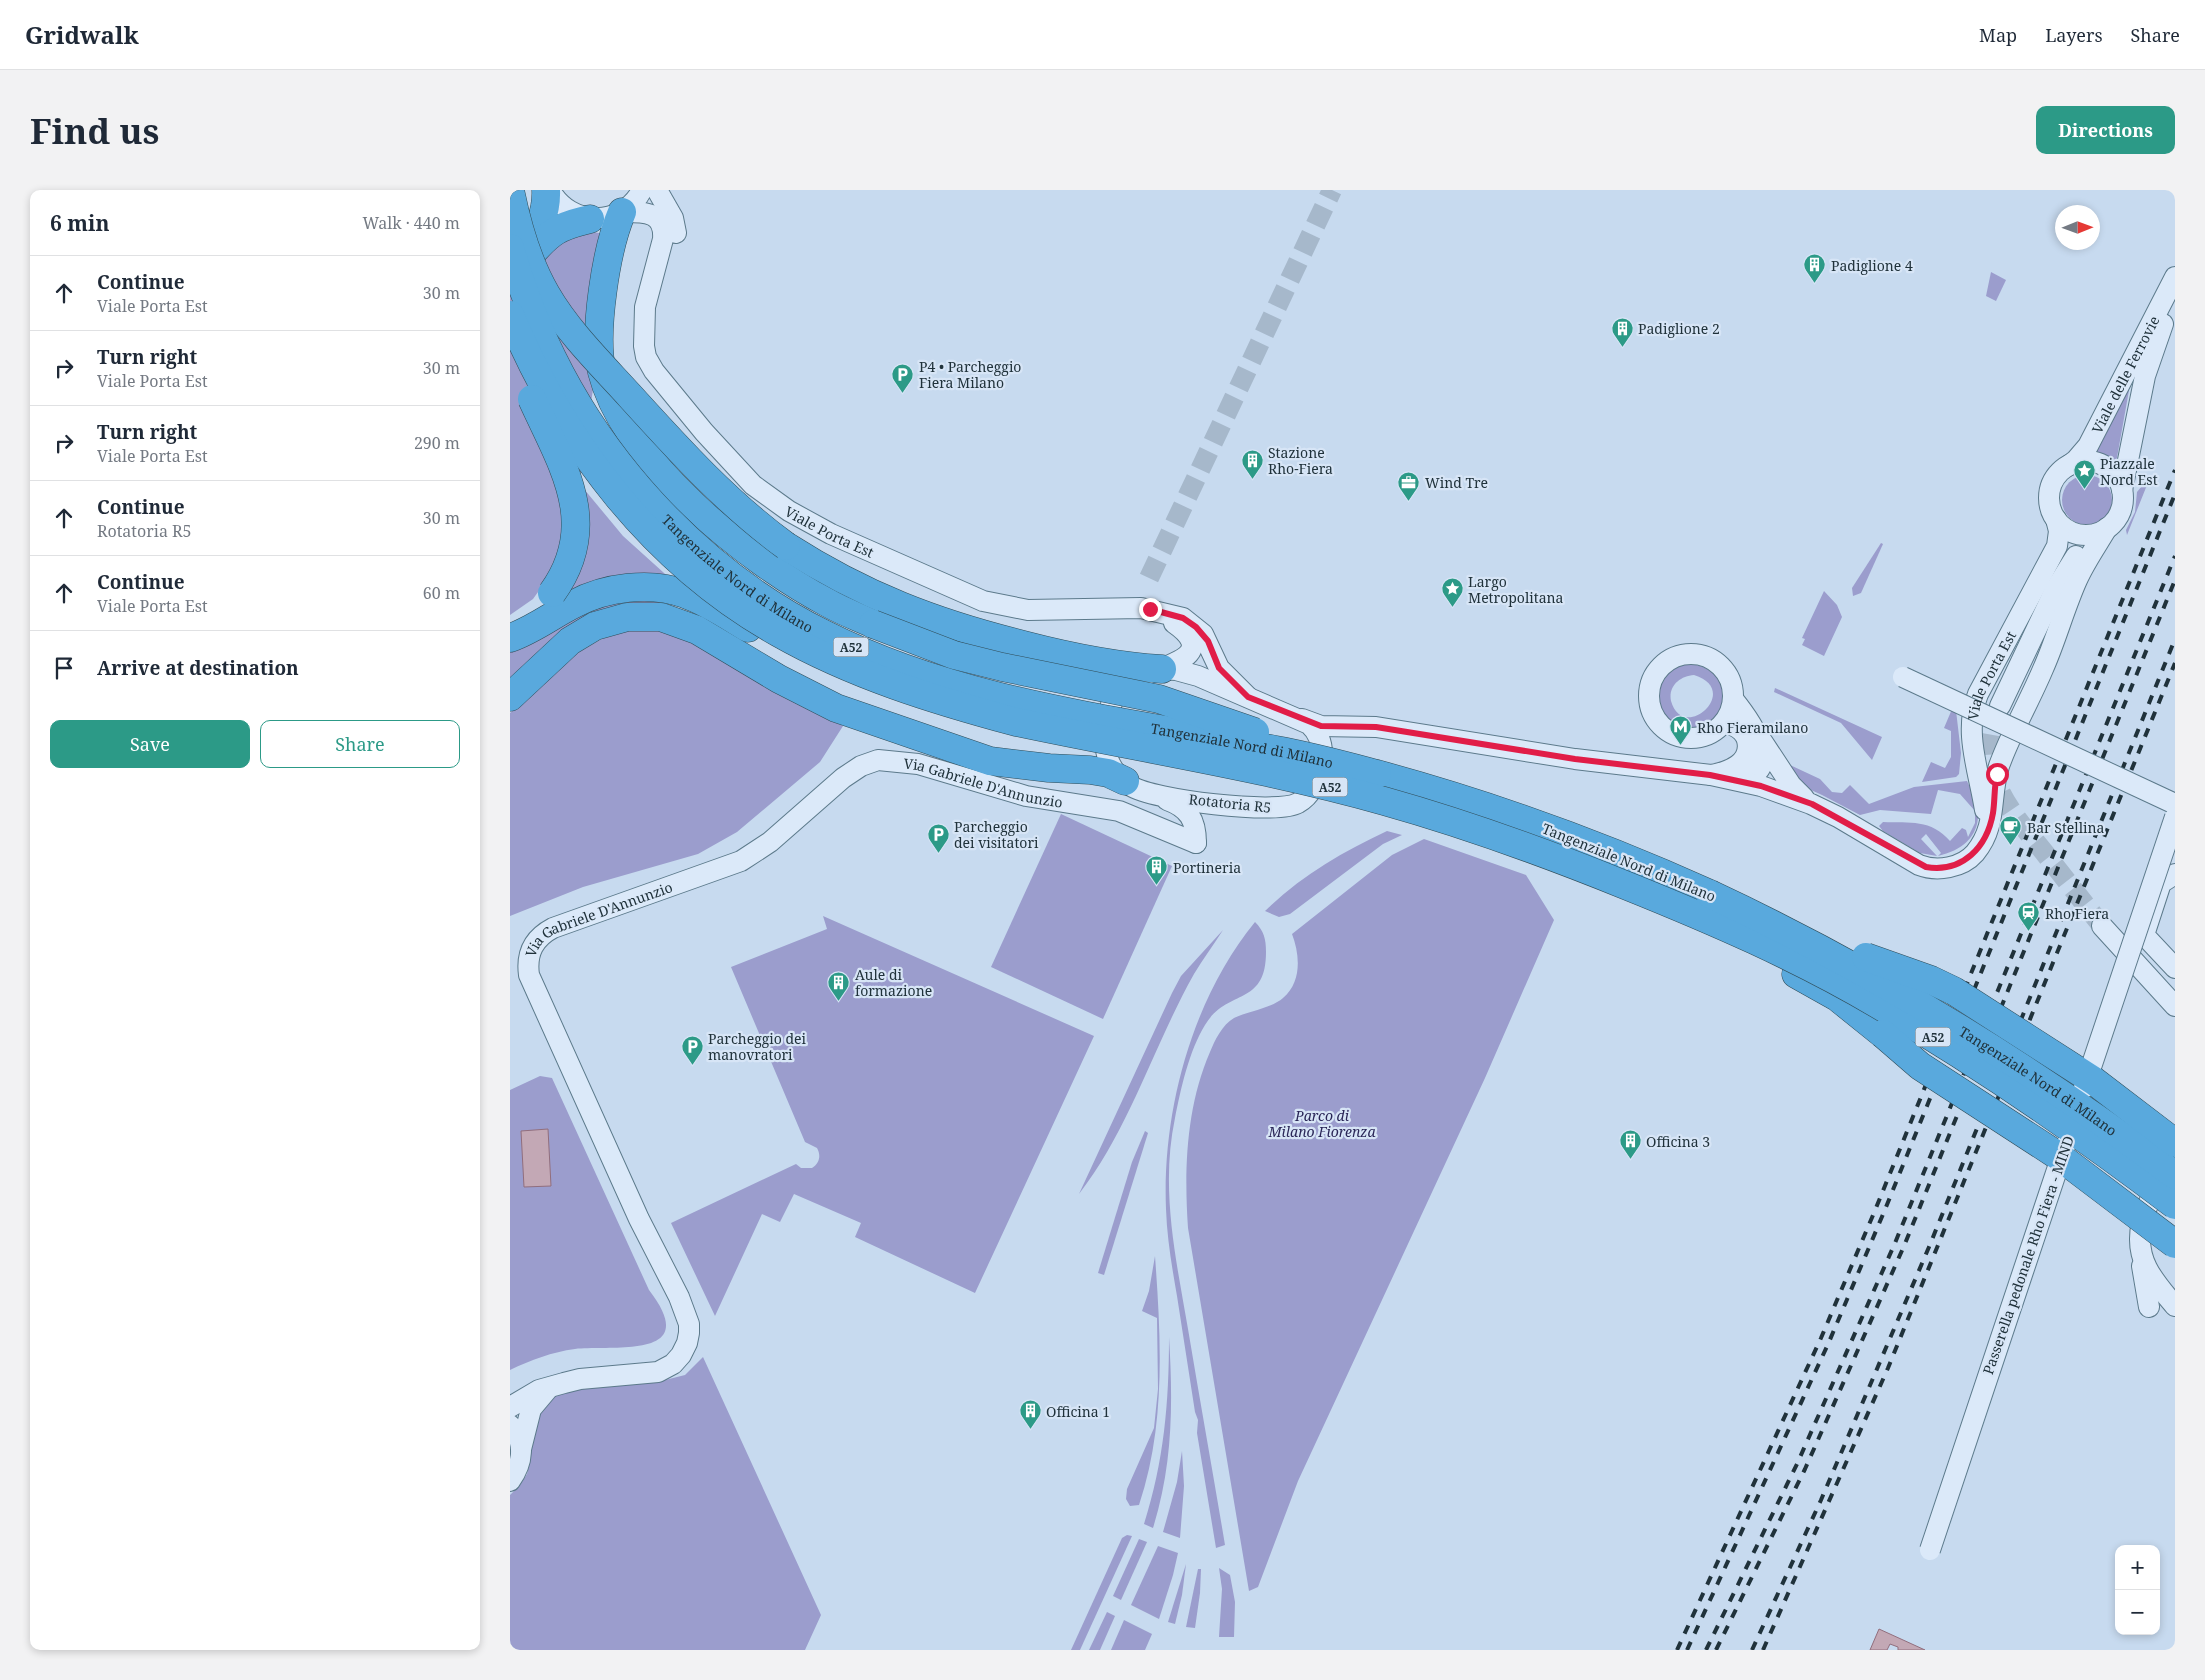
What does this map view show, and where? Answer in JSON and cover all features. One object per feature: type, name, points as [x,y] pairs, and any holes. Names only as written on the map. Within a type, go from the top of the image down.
[{"type":"highway","points":[[510,190],[516,218],[534,268],[545,292],[558,312],[608,372],[714,486],[786,546],[848,583],[912,612],[996,638],[1074,657],[1115,666],[1162,669]]},
{"type":"highway","points":[[548,190],[540,223],[533,239],[513,258],[524,263],[555,231],[567,225],[590,219]]},
{"type":"highway","points":[[622,212],[609,249],[599,336],[602,372],[616,407],[626,424],[666,477],[725,534],[787,578],[828,603],[873,624],[954,654],[1176,703],[1244,729],[1292,740],[1377,774]]},
{"type":"highway","name":"Tangenziale Nord di Milano","points":[[513,258],[520,282],[544,342],[583,414],[617,461],[643,493],[689,540],[738,581],[794,618],[823,634],[883,661],[976,691],[1089,716],[1276,750],[1377,774],[1466,800],[1580,840],[1710,894],[1841,958],[1967,1032],[2061,1092],[2175,1175]]},
{"type":"highway","name":"Tangenziale Nord di Milano","points":[[510,315],[546,393],[584,454],[627,507],[658,540],[702,580],[749,614],[810,649],[903,689],[978,712],[1061,732],[1264,772],[1380,800],[1509,840],[1578,865],[1775,949],[1877,1003],[2034,1102],[2175,1205]]},
{"type":"highway","points":[[510,352],[562,464],[575,504],[576,539],[573,553],[555,603],[540,624],[510,638]]},
{"type":"highway","points":[[510,627],[555,603],[582,600],[619,589],[648,587],[683,593],[717,609],[783,649],[841,678],[892,698],[978,712]]},
{"type":"highway","points":[[510,697],[570,641],[595,626],[627,617],[661,617],[697,630],[779,679],[836,708],[990,762],[1090,770],[1108,774],[1125,781]]},
{"type":"highway","points":[[1710,894],[1791,919],[1877,962],[1931,980],[1954,991],[2094,1081],[2175,1143]]},
{"type":"highway","points":[[1670,903],[1736,944],[1837,997],[1861,1015],[1920,1066],[2060,1157],[2175,1244]]},
{"type":"street","points":[[548,190],[566,210],[590,219],[607,218],[622,212],[635,201],[642,190]]},
{"type":"street","name":"Viale Porta Est","points":[[656,272],[672,248],[676,234],[673,218],[657,190]]},
{"type":"street","name":"Viale Porta Est","points":[[622,212],[654,216],[661,223],[664,239],[656,272],[648,293],[644,320],[644,346],[650,365],[704,432],[753,485],[789,511],[831,534],[907,568],[998,605],[1028,610],[1130,607],[1183,618],[1196,627],[1208,641],[1219,668],[1248,697]]},
{"type":"street","name":"Viale delle Ferrovie","points":[[2067,467],[2088,446],[2175,277]]},
{"type":"street","name":"Viale delle Ferrovie","points":[[2122,490],[2144,376],[2175,290]]},
{"type":"street","points":[[2000,706],[2056,588],[2083,545],[2115,520],[2120,511],[2123,500],[2122,490],[2113,473],[2097,463],[2078,462],[2067,467],[2058,474],[2052,485],[2050,503],[2069,540],[2056,588]]},
{"type":"street","points":[[2060,524],[2084,535],[2103,530]]},
{"type":"street","name":"Viale Porta Est","points":[[1983,842],[1985,814],[1971,734],[1972,712],[1978,694],[2033,595],[2057,546],[2060,524]]},
{"type":"street","points":[[1302,719],[1331,727],[1376,727],[1575,759],[1738,780],[1786,793],[1812,804],[1926,867],[1941,868],[1959,864],[1973,855],[1983,842],[1992,820],[1994,784],[2000,764],[2043,670],[2076,581],[2103,530]]},
{"type":"street","name":"Viale Porta Est","points":[[1158,612],[1186,631],[1191,639],[1188,655],[1183,660],[1162,669]]},
{"type":"street","points":[[1710,775],[1724,772],[1741,763],[1746,757],[1748,748],[1744,735],[1733,726],[1724,727],[1700,738],[1687,739],[1673,735],[1661,727],[1649,706],[1649,686],[1655,673],[1665,662],[1677,655],[1690,653],[1703,655],[1715,661],[1730,680],[1733,699],[1728,716],[1713,732]]},
{"type":"street","name":"Rotatoria R5","points":[[1162,669],[1188,673],[1248,697],[1302,719],[1314,728],[1321,742],[1322,751],[1317,780],[1311,790],[1298,803],[1276,808],[1238,806],[1151,795],[1132,787],[1111,766],[1107,755],[1106,729],[1108,715],[1117,693],[1126,684],[1142,675],[1162,669]]},
{"type":"street","points":[[1903,677],[2175,804]]},
{"type":"street","points":[[1733,699],[1796,792],[1812,804]]},
{"type":"street","points":[[1322,751],[1326,744],[1333,739],[1376,727]]},
{"type":"street","points":[[1738,780],[1751,777],[1761,766],[1763,755],[1759,737]]},
{"type":"street","name":"Via Gabriele D'Annunzio","points":[[510,1407],[532,1394],[580,1379],[658,1372],[673,1364],[682,1355],[688,1343],[689,1333],[689,1324],[679,1297],[639,1219],[529,975],[528,956],[539,937],[553,928],[741,861],[776,837],[843,778],[861,766],[878,760],[918,764],[1026,796],[1119,811],[1196,843]]},
{"type":"street","points":[[1151,795],[1176,803],[1188,811],[1194,823],[1196,843]]},
{"type":"street","points":[[1196,843],[1204,824],[1213,813],[1226,807],[1238,806]]},
{"type":"street","name":"Passerella pedonale Rho Fiera - MIND","points":[[1930,1550],[2175,817]]},
{"type":"street","points":[[2175,874],[2161,883],[2144,935],[2175,968]]},
{"type":"street","points":[[2102,926],[2175,1006]]},
{"type":"street","points":[[2149,1306],[2140,1247],[2143,1218],[2158,1187],[2175,1169]]},
{"type":"street","points":[[2140,1247],[2151,1276],[2175,1306]]},
{"type":"street","points":[[510,1481],[521,1461],[521,1449],[531,1409],[550,1387]]},
{"type":"street","points":[[510,1425],[517,1434],[521,1449]]},
{"type":"green space","points":[[583,230],[604,234],[595,376],[579,483],[623,536],[674,582],[561,600],[543,585],[533,599],[510,615],[510,284],[543,253]]},
{"type":"green space","points":[[1991,272],[2006,280],[1996,301],[1986,296]]},
{"type":"green space","points":[[2133,368],[2116,463],[2095,452]]},
{"type":"green space","points":[[2082,475],[2092,475],[2105,482],[2112,495],[2112,505],[2105,518],[2092,525],[2082,525],[2073,521],[2066,514],[2062,505],[2062,495],[2066,486],[2073,479]]},
{"type":"green space","points":[[2151,475],[2127,535],[2126,530],[2135,512],[2137,492]]},
{"type":"green space","points":[[1881,543],[1883,544],[1861,593],[1853,596],[1852,588]]},
{"type":"green space","points":[[1824,591],[1837,605],[1842,617],[1824,656],[1802,645],[1805,639],[1802,638]]},
{"type":"green space","points":[[648,600],[673,606],[696,619],[649,610],[510,686],[510,650],[585,612],[620,601]]},
{"type":"green space","points":[[639,626],[697,641],[843,726],[820,762],[737,832],[698,854],[583,887],[510,916],[510,713],[570,657],[616,631]]},
{"type":"green space","points":[[1686,664],[1696,665],[1712,672],[1723,685],[1725,693],[1725,702],[1721,712],[1708,726],[1694,731],[1679,727],[1667,717],[1660,704],[1659,689],[1667,675]],"holes":[[[1694,675],[1708,682],[1713,691],[1711,701],[1705,710],[1696,716],[1687,717],[1677,713],[1671,701],[1673,686],[1684,677]]]},
{"type":"green space","points":[[1775,688],[1882,737],[1872,760],[1841,723],[1774,692]]},
{"type":"green space","points":[[1955,702],[1961,753],[1959,774],[1956,777],[1922,782],[1931,762],[1945,768],[1951,757],[1951,731],[1944,728]]},
{"type":"green space","points":[[1765,726],[1790,765],[1820,779],[1832,792],[1842,793],[1850,785],[1869,804],[1914,787],[1967,781],[1977,803],[1978,814],[1974,831],[1964,845],[1938,856],[1941,853],[1926,834],[1921,839],[1937,856],[1920,853],[1883,831],[1879,826],[1883,822],[1920,824],[1935,829],[1950,841],[1962,828],[1966,830],[1968,837],[1975,823],[1975,811],[1960,794],[1938,790],[1931,814],[1880,810],[1860,815],[1800,785],[1762,729]]},
{"type":"green space","points":[[1061,814],[1172,866],[1103,1019],[991,967]]},
{"type":"green space","points":[[1387,831],[1402,835],[1383,844],[1290,914],[1279,917],[1265,911],[1293,887],[1323,866],[1354,847]]},
{"type":"green space","name":"Parco di Milano Fiorenza","points":[[1424,839],[1526,875],[1554,920],[1485,1078],[1298,1481],[1258,1587],[1249,1591],[1188,1228],[1186,1184],[1188,1139],[1196,1095],[1212,1047],[1219,1033],[1226,1025],[1234,1018],[1266,1007],[1283,998],[1294,984],[1298,959],[1292,934],[1392,855]]},
{"type":"green space","points":[[823,916],[1094,1036],[975,1293],[855,1237],[861,1223],[794,1194],[780,1222],[762,1214],[715,1316],[671,1223],[796,1164],[801,1168],[812,1168],[817,1164],[819,1156],[817,1148],[805,1142],[731,967],[827,929]]},
{"type":"green space","points":[[1255,922],[1261,929],[1265,939],[1264,969],[1260,981],[1252,990],[1214,1013],[1199,1035],[1186,1070],[1180,1094],[1171,1145],[1169,1171],[1171,1224],[1225,1545],[1216,1548],[1197,1433],[1198,1420],[1195,1412],[1167,1231],[1166,1172],[1169,1134],[1176,1095],[1185,1058],[1198,1021],[1214,986],[1233,952]]},
{"type":"green space","points":[[1223,930],[1194,974],[1179,1002],[1113,1142],[1079,1194],[1181,976]]},
{"type":"green space","points":[[540,1076],[552,1078],[649,1290],[663,1312],[666,1328],[660,1338],[647,1344],[630,1347],[566,1350],[510,1370],[510,1090]]},
{"type":"green space","points":[[1145,1131],[1148,1133],[1104,1275],[1098,1273],[1132,1162]]},
{"type":"green space","points":[[1155,1256],[1160,1350],[1158,1413],[1148,1474],[1139,1505],[1130,1506],[1126,1499],[1127,1489],[1154,1428],[1158,1389],[1157,1318],[1142,1311],[1149,1291]]},
{"type":"green space","points":[[1169,1337],[1171,1410],[1168,1457],[1160,1504],[1153,1528],[1144,1524],[1161,1455],[1168,1385]]},
{"type":"green space","points":[[703,1357],[821,1615],[805,1650],[510,1650],[510,1495],[527,1474],[531,1456],[529,1434],[531,1425],[549,1397],[571,1389],[661,1381],[685,1375]]},
{"type":"green space","points":[[1182,1451],[1184,1486],[1180,1538],[1163,1532],[1177,1482]]},
{"type":"green space","points":[[1127,1535],[1132,1536],[1080,1650],[1071,1650],[1122,1538]]},
{"type":"green space","points":[[1139,1539],[1147,1542],[1121,1600],[1113,1596]]},
{"type":"green space","points":[[1158,1546],[1178,1553],[1159,1619],[1131,1605]]},
{"type":"green space","points":[[1186,1564],[1182,1595],[1175,1624],[1168,1622]]},
{"type":"green space","points":[[1219,1568],[1230,1575],[1235,1602],[1234,1637],[1219,1637],[1222,1589]]},
{"type":"green space","points":[[1198,1569],[1201,1569],[1200,1593],[1195,1628],[1186,1627]]},
{"type":"green space","points":[[1107,1612],[1115,1616],[1100,1650],[1089,1650]]},
{"type":"green space","points":[[1124,1620],[1152,1634],[1145,1650],[1111,1650]]},
{"type":"shaded area","points":[[548,1129],[551,1186],[524,1187],[521,1131]]},
{"type":"shaded area","points":[[1879,1629],[1925,1650],[1898,1650],[1898,1647],[1890,1644],[1887,1650],[1870,1650]]},
{"type":"tunnel","points":[[1149,578],[1332,190]]},
{"type":"tunnel","points":[[2000,706],[1993,727],[1990,748],[1994,776],[2005,801],[2102,926]]},
{"type":"railway","points":[[1677,1650],[1821,1338],[1876,1208],[2175,470]]},
{"type":"railway","points":[[1687,1650],[1829,1342],[1884,1212],[2175,494]]},
{"type":"railway","points":[[1706,1650],[1797,1464],[1895,1243],[2175,556]]},
{"type":"railway","points":[[1716,1650],[1805,1469],[1904,1246],[2175,580]]},
{"type":"railway","points":[[1752,1650],[1821,1500],[1929,1247],[2175,639]]},
{"type":"railway","points":[[1763,1650],[1888,1368],[2175,663]]},
{"type":"place","name":"Padiglione 4","points":[[1815,284]]},
{"type":"place","name":"Padiglione 2","points":[[1622,347]]},
{"type":"place","name":"P4 • Parcheggio Fiera Milano","points":[[903,393]]},
{"type":"place","name":"Stazione Rho-Fiera","points":[[1252,479]]},
{"type":"place","name":"Piazzale Nord Est","points":[[2084,490]]},
{"type":"place","name":"Wind Tre","points":[[1409,501]]},
{"type":"place","name":"Largo Metropolitana","points":[[1452,608]]},
{"type":"place","name":"Rho Fieramilano","points":[[1681,746]]},
{"type":"place","name":"Bar Stellina","points":[[2011,846]]},
{"type":"place","name":"Parcheggio dei visitatori","points":[[938,853]]},
{"type":"place","name":"Portineria","points":[[1157,886]]},
{"type":"place","name":"Rho Fiera","points":[[2029,932]]},
{"type":"place","name":"Aule di formazione","points":[[839,1001]]},
{"type":"place","name":"Parcheggio dei manovratori","points":[[692,1065]]},
{"type":"place","name":"Officina 3","points":[[1630,1160]]},
{"type":"place","name":"Officina 1","points":[[1030,1430]]},
{"type":"route","points":[[1150,609],[1183,618],[1196,627],[1208,641],[1219,668],[1248,697],[1321,726],[1376,727],[1575,759],[1738,780],[1786,793],[1812,804],[1838,817],[1919,865],[1926,867],[1941,868],[1959,864],[1967,860],[1978,849],[1992,820],[1994,784],[1997,774]]}]
